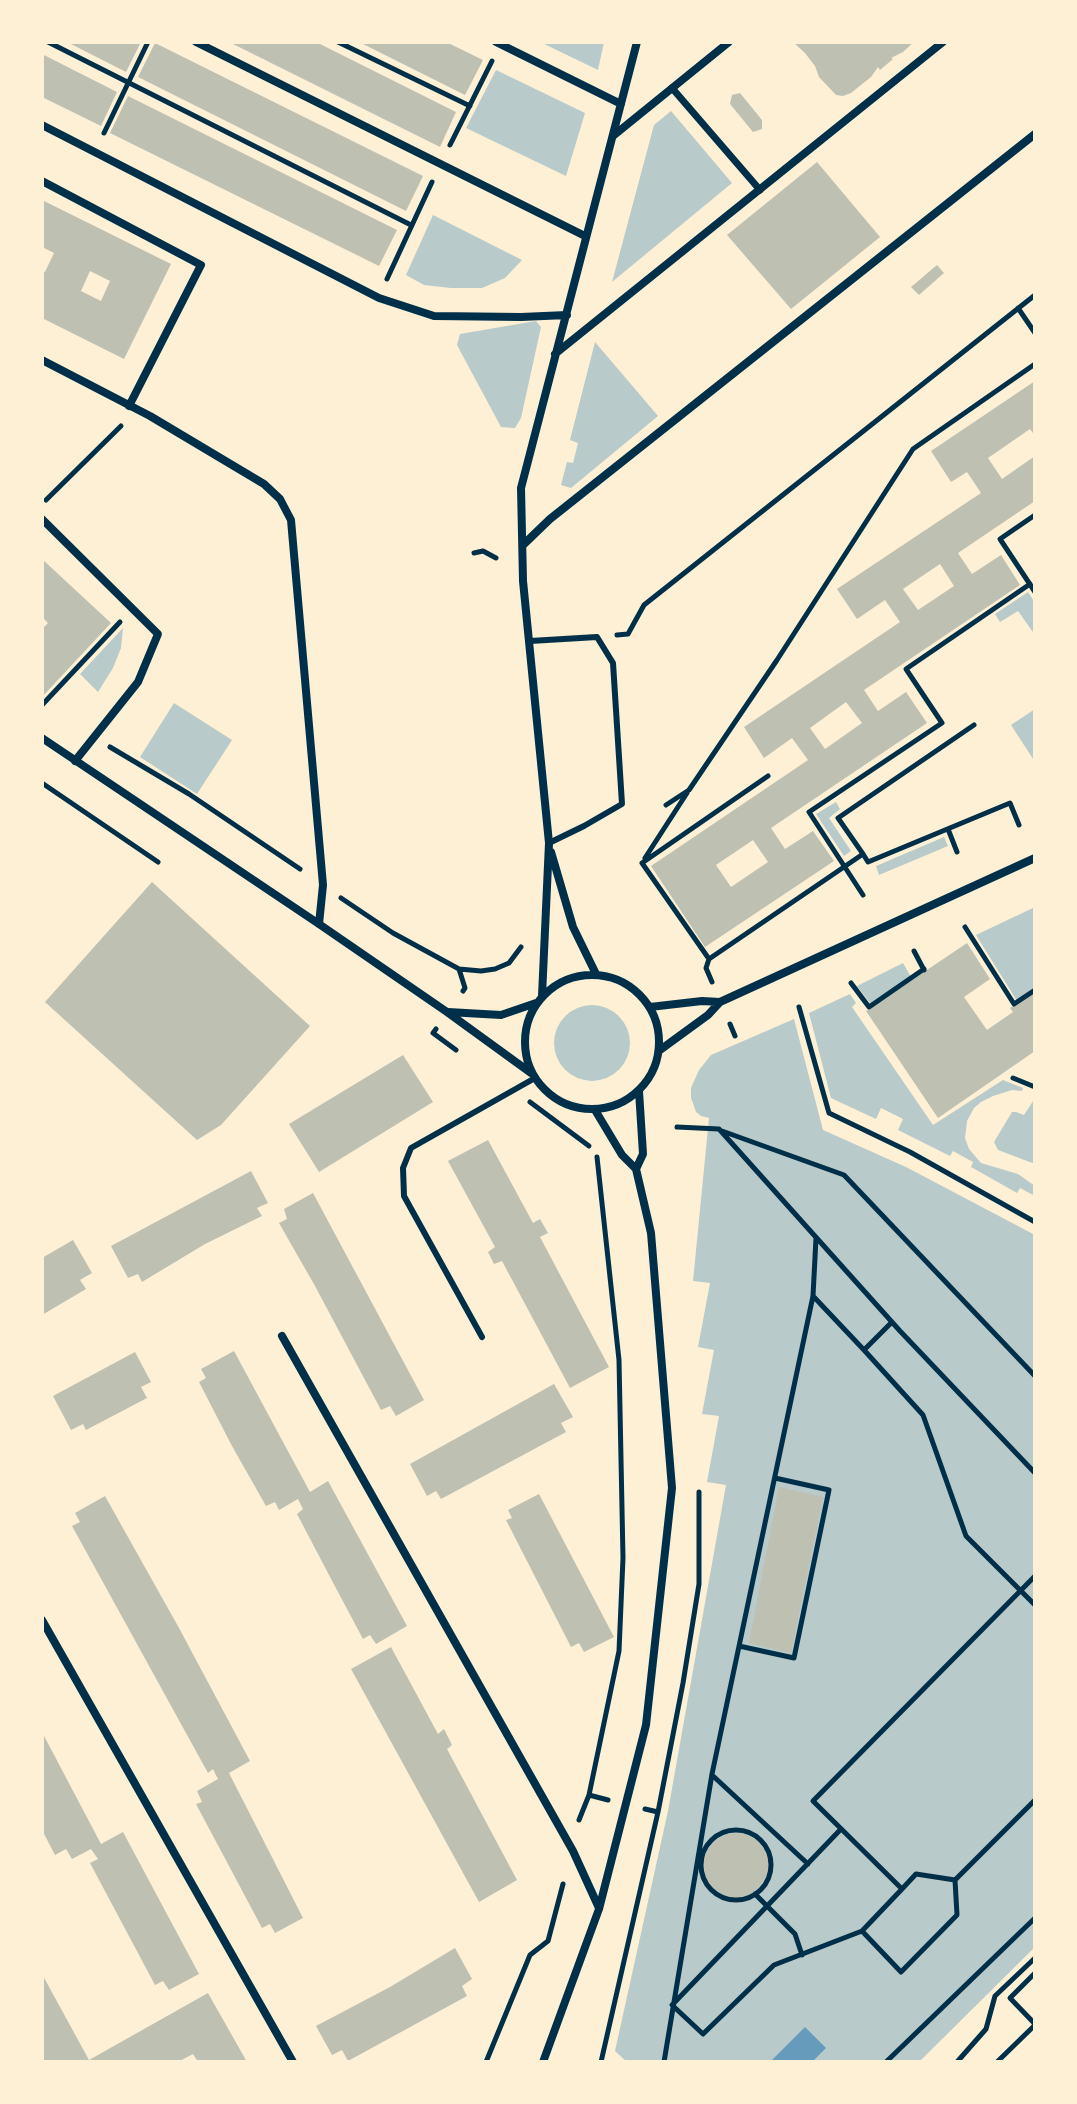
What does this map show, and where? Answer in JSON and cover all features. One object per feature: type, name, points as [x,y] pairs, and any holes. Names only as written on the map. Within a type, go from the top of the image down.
[{"type":"street","points":[[196,42],[585,236]]},
{"type":"street","points":[[496,42],[621,104]]},
{"type":"street","points":[[533,1076],[524,1049],[526,1025],[539,1000],[549,843],[523,581],[521,488],[637,42]]},
{"type":"street","points":[[612,137],[729,42]]},
{"type":"street","points":[[555,354],[943,42]]},
{"type":"street","points":[[672,88],[760,190]]},
{"type":"street","points":[[42,125],[379,298],[434,316],[567,315]]},
{"type":"street","points":[[523,545],[563,509],[1035,134]]},
{"type":"street","points":[[42,181],[201,265],[129,406]]},
{"type":"street","points":[[42,360],[264,484],[280,499],[291,520],[323,885],[319,924]]},
{"type":"street","points":[[42,519],[158,634],[138,682],[75,761]]},
{"type":"street","points":[[42,738],[447,1012],[533,1076],[551,1096],[570,1106],[595,1110],[619,1105],[639,1091],[653,1073],[660,1050],[659,1028],[650,1007],[636,990],[617,979],[596,974],[576,976],[557,984],[539,1000],[501,1015],[447,1012]]},
{"type":"street","points":[[549,843],[573,927],[596,974]]},
{"type":"street","points":[[660,1050],[708,1015],[720,1002],[1035,858]]},
{"type":"street","points":[[650,1007],[720,1002]]},
{"type":"street","points":[[636,1169],[643,1154],[639,1091]]},
{"type":"street","points":[[543,2062],[599,1909],[646,1725],[672,1488],[651,1233],[636,1169],[622,1155],[595,1110]]},
{"type":"street","points":[[282,1336],[573,1851],[599,1909]]},
{"type":"street","points":[[42,1620],[293,2062]]},
{"type":"lane","points":[[530,641],[597,637],[613,663],[622,804],[549,843]]},
{"type":"lane","points":[[482,1337],[404,1196],[403,1168],[411,1148],[533,1076]]},
{"type":"path","points":[[48,42],[411,225]]},
{"type":"path","points":[[94,152],[148,42]]},
{"type":"path","points":[[338,42],[470,106]]},
{"type":"path","points":[[379,298],[411,225],[489,67]]},
{"type":"path","points":[[597,637],[628,634],[644,605],[1035,295]]},
{"type":"path","points":[[1018,308],[1035,333]]},
{"type":"path","points":[[642,863],[913,449],[1035,364]]},
{"type":"path","points":[[42,504],[129,419]]},
{"type":"path","points":[[1035,515],[1000,539],[1035,592]]},
{"type":"path","points":[[474,553],[483,551],[496,558]]},
{"type":"path","points":[[863,895],[809,812],[942,723],[906,669],[1030,584]]},
{"type":"path","points":[[42,705],[121,621]]},
{"type":"path","points":[[974,725],[838,818],[868,862],[1010,803],[1019,825]]},
{"type":"path","points":[[94,737],[189,794]]},
{"type":"path","points":[[642,863],[768,776]]},
{"type":"path","points":[[42,783],[158,862]]},
{"type":"path","points":[[666,805],[689,790]]},
{"type":"path","points":[[948,829],[957,852]]},
{"type":"path","points":[[706,968],[709,959],[863,854]]},
{"type":"path","points":[[642,863],[709,959]]},
{"type":"path","points":[[965,927],[1014,1004],[1035,990]]},
{"type":"path","points":[[851,983],[869,1007],[924,970],[914,951]]},
{"type":"path","points":[[799,1007],[829,1113],[910,1152],[1035,1222]]},
{"type":"path","points":[[433,1033],[468,1058]]},
{"type":"path","points":[[1013,1078],[1035,1087]]},
{"type":"path","points":[[486,2062],[530,1955],[548,1941],[580,1818],[589,1795],[619,1651],[623,1558],[619,1360],[597,1156],[571,1131],[513,1090]]},
{"type":"path","points":[[677,1127],[719,1129],[844,1175],[1035,1376]]},
{"type":"path","points":[[719,1129],[892,1322],[1035,1473]]},
{"type":"path","points":[[664,2062],[712,1774],[813,1296],[816,1238]]},
{"type":"path","points":[[813,1296],[923,1415],[966,1536],[1035,1605]]},
{"type":"path","points":[[864,1350],[892,1322]]},
{"type":"path","points":[[739,1646],[794,1658],[829,1490],[775,1478]]},
{"type":"path","points":[[601,2062],[658,1812],[683,1683],[699,1584],[699,1492]]},
{"type":"path","points":[[902,1889],[813,1801],[1035,1576]]},
{"type":"path","points":[[712,1774],[808,1864]]},
{"type":"path","points":[[589,1795],[658,1812]]},
{"type":"path","points":[[862,1931],[901,1972],[957,1915],[955,1880],[1035,1800]]},
{"type":"path","points":[[672,2005],[841,1829]]},
{"type":"path","points":[[743,1830],[759,1838],[770,1853],[772,1871],[763,1888],[755,1894],[729,1901],[712,1891],[702,1878],[699,1859],[708,1842],[726,1832],[743,1830]]},
{"type":"path","points":[[672,2005],[703,2034],[774,1965],[862,1931],[916,1874],[955,1880]]},
{"type":"path","points":[[755,1894],[795,1934],[802,1955]]},
{"type":"path","points":[[886,2062],[1035,1918]]},
{"type":"path","points":[[957,2062],[986,2029],[995,1996],[1035,1958]]},
{"type":"path","points":[[997,2062],[1035,2024],[1010,1998],[1035,1973]]},
{"type":"shaded area","points":[[540,42],[604,42],[598,70]]},
{"type":"shaded area","points":[[496,70],[585,113],[566,176],[466,128]]},
{"type":"shaded area","points":[[671,111],[732,183],[612,282],[654,125]]},
{"type":"shaded area","points":[[433,215],[522,260],[505,278],[482,288],[424,285],[406,275]]},
{"type":"shaded area","points":[[536,321],[541,327],[521,418],[515,428],[501,427],[457,345],[460,334]]},
{"type":"shaded area","points":[[595,342],[658,416],[571,488],[561,485],[567,462],[573,463],[578,443],[570,440]]},
{"type":"shaded area","points":[[1028,592],[1035,603],[1035,635],[1018,611],[1000,622],[995,614]]},
{"type":"shaded area","points":[[123,628],[121,648],[98,692],[80,674]]},
{"type":"shaded area","points":[[174,703],[232,740],[197,794],[140,757]]},
{"type":"shaded area","points":[[1035,709],[1035,762],[1011,725]]},
{"type":"shaded area","points":[[836,802],[840,809],[829,818],[851,851],[844,856],[816,814]]},
{"type":"shaded area","points":[[944,837],[948,846],[879,875],[876,866]]},
{"type":"shaded area","points":[[1035,907],[1035,988],[1017,1001],[976,935]]},
{"type":"shaded area","points":[[903,963],[911,977],[870,1003],[857,986]]},
{"type":"shaded area","points":[[850,994],[856,1003],[852,1007],[933,1125],[1003,1080],[1023,1088],[1022,1091],[1012,1090],[993,1096],[974,1108],[967,1121],[965,1138],[969,1149],[981,1163],[1018,1174],[1035,1186],[1035,1196],[1020,1188],[1017,1193],[971,1167],[973,1162],[953,1151],[950,1156],[898,1130],[903,1119],[881,1108],[876,1119],[831,1098],[809,1013]]},
{"type":"shaded area","points":[[592,1005],[606,1008],[619,1016],[627,1029],[630,1043],[627,1057],[619,1070],[606,1078],[592,1081],[578,1078],[565,1070],[557,1057],[554,1043],[557,1029],[565,1016],[578,1008]]},
{"type":"shaded area","points":[[794,1019],[823,1130],[906,1167],[1035,1235],[1035,1947],[919,2062],[627,2062],[615,2051],[668,1811],[726,1485],[707,1482],[719,1416],[702,1414],[714,1350],[698,1347],[710,1283],[693,1281],[709,1118],[696,1112],[691,1088],[699,1070],[711,1055]]},
{"type":"shaded area","points":[[1035,1098],[1035,1164],[998,1150],[994,1142],[1012,1112],[1024,1115]]},
{"type":"water","points":[[805,2027],[826,2048],[812,2062],[770,2062]]},
{"type":"building","points":[[67,42],[141,42],[126,72]]},
{"type":"building","points":[[229,42],[316,42],[456,112],[440,147]]},
{"type":"building","points":[[359,42],[446,42],[483,60],[465,95]]},
{"type":"building","points":[[793,42],[914,42],[880,70],[878,67],[851,93],[843,96],[836,95],[819,77],[815,66]]},
{"type":"building","points":[[155,43],[423,176],[406,211],[138,77]]},
{"type":"building","points":[[42,54],[117,92],[101,126],[42,97]]},
{"type":"building","points":[[740,93],[762,120],[762,129],[753,132],[730,104],[732,95]]},
{"type":"building","points":[[128,96],[397,230],[379,266],[110,133]]},
{"type":"building","points":[[817,162],[880,237],[791,309],[727,235]]},
{"type":"building","points":[[42,200],[171,264],[124,359],[42,318],[42,271],[45,272],[54,253],[42,247]],"holes":[[[90,271],[110,281],[101,301],[81,291]]]},
{"type":"building","points":[[937,265],[944,273],[919,295],[911,287]]},
{"type":"building","points":[[1035,381],[1035,436],[1030,429],[988,458],[1002,479],[1035,456],[1035,501],[958,553],[972,574],[1001,555],[1020,585],[864,690],[878,711],[906,692],[927,723],[771,828],[785,849],[813,831],[834,861],[705,947],[651,866],[808,760],[792,738],[764,758],[744,727],[900,622],[885,600],[857,619],[837,589],[981,493],[967,472],[951,482],[931,451]],"holes":[[[940,564],[954,586],[918,610],[903,589]],[[846,702],[862,723],[825,749],[810,728]],[[753,840],[768,862],[731,887],[716,865]]]},
{"type":"building","points":[[42,559],[111,623],[42,697],[42,629],[48,623],[42,617]]},
{"type":"building","points":[[152,882],[310,1026],[221,1125],[197,1140],[45,1002]]},
{"type":"building","points":[[967,943],[990,979],[964,997],[987,1030],[1013,1012],[1010,1008],[1035,991],[1035,1051],[938,1118],[866,1011]]},
{"type":"building","points":[[403,1055],[433,1102],[319,1172],[289,1124]]},
{"type":"building","points":[[488,1140],[533,1223],[540,1219],[548,1233],[540,1237],[609,1367],[570,1388],[502,1261],[494,1264],[488,1252],[495,1247],[448,1161]]},
{"type":"building","points":[[251,1171],[268,1203],[257,1208],[262,1216],[205,1244],[142,1282],[138,1274],[128,1278],[111,1246]]},
{"type":"building","points":[[313,1193],[424,1400],[396,1416],[390,1406],[381,1410],[279,1223],[287,1219],[284,1209]]},
{"type":"building","points":[[73,1240],[92,1273],[80,1280],[86,1289],[42,1315],[42,1258]]},
{"type":"building","points":[[234,1351],[310,1492],[328,1481],[407,1626],[376,1644],[370,1635],[363,1639],[297,1514],[303,1509],[298,1499],[279,1510],[275,1502],[266,1506],[199,1382],[206,1378],[201,1369]]},
{"type":"building","points":[[135,1352],[151,1382],[141,1387],[147,1398],[86,1430],[83,1424],[71,1430],[53,1396]]},
{"type":"building","points":[[554,1384],[573,1417],[561,1423],[566,1432],[441,1499],[436,1491],[427,1496],[410,1464]]},
{"type":"building","points":[[779,1487],[823,1497],[791,1653],[749,1643]]},
{"type":"building","points":[[539,1494],[614,1637],[584,1652],[579,1643],[571,1647],[506,1520],[512,1518],[508,1510]]},
{"type":"building","points":[[105,1496],[250,1761],[229,1773],[303,1918],[275,1933],[270,1924],[262,1928],[196,1804],[202,1802],[197,1791],[218,1779],[213,1769],[208,1773],[72,1526],[80,1522],[75,1513]]},
{"type":"building","points":[[391,1647],[438,1734],[444,1729],[452,1745],[447,1749],[517,1880],[479,1902],[351,1669]]},
{"type":"building","points":[[42,1732],[101,1844],[123,1832],[199,1974],[169,1990],[163,1981],[155,1985],[90,1863],[98,1859],[91,1849],[72,1859],[66,1849],[55,1855],[42,1830]]},
{"type":"building","points":[[742,1833],[757,1840],[768,1854],[769,1871],[760,1886],[748,1896],[730,1898],[714,1890],[705,1877],[704,1859],[711,1844],[727,1834]]},
{"type":"building","points":[[455,1948],[472,1979],[462,1986],[467,1996],[348,2061],[342,2050],[332,2055],[316,2026]]},
{"type":"building","points":[[42,1974],[89,2060],[208,1993],[247,2062],[198,2062],[193,2054],[178,2062],[42,2062]]}]
